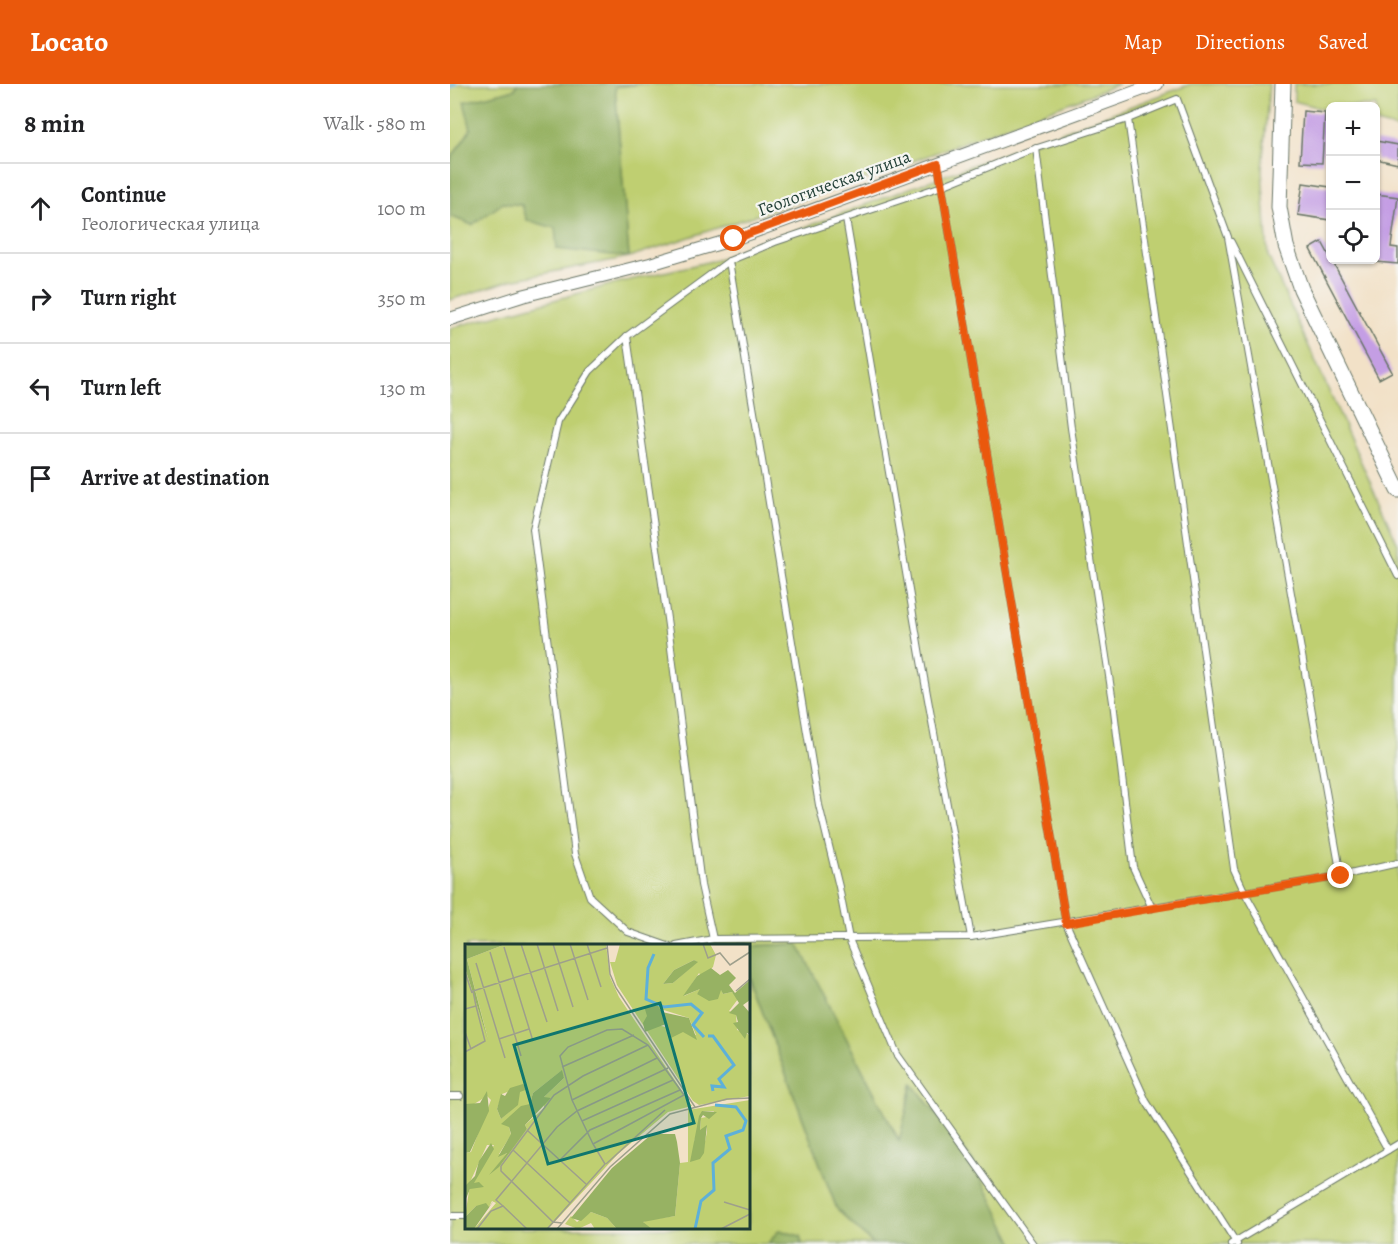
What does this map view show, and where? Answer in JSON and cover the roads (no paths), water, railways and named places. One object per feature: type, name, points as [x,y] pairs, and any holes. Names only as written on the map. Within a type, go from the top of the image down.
[{"type":"street","name":"Геологическая улица","points":[[450,320],[522,296],[650,264],[734,239],[1157,84]]},
{"type":"street","points":[[1283,84],[1279,207],[1286,246],[1301,289],[1398,490]]},
{"type":"lane","points":[[665,944],[628,932],[590,897],[574,854],[533,529],[558,422],[590,371],[627,336],[729,261],[775,242],[942,186],[1036,148],[1128,119],[1177,99],[1228,237],[1398,576]]},
{"type":"lane","points":[[1128,119],[1234,869],[1245,893],[1388,1150]]},
{"type":"lane","points":[[1036,148],[1071,428],[1113,702],[1133,867],[1152,908]]},
{"type":"lane","points":[[938,164],[1066,923],[1146,1101],[1234,1243],[1398,1144]]},
{"type":"lane","points":[[846,219],[923,672],[971,937]]},
{"type":"lane","points":[[1228,237],[1341,876]]},
{"type":"lane","points":[[729,261],[819,805],[849,939],[897,1054],[1034,1244]]},
{"type":"lane","points":[[627,336],[670,640],[701,885],[713,939]]},
{"type":"lane","points":[[682,944],[713,939],[971,937],[1245,893],[1398,863]]},
{"type":"lane","points":[[450,1096],[460,1096]]},
{"type":"waterway","points":[[450,87],[455,84]]}]
